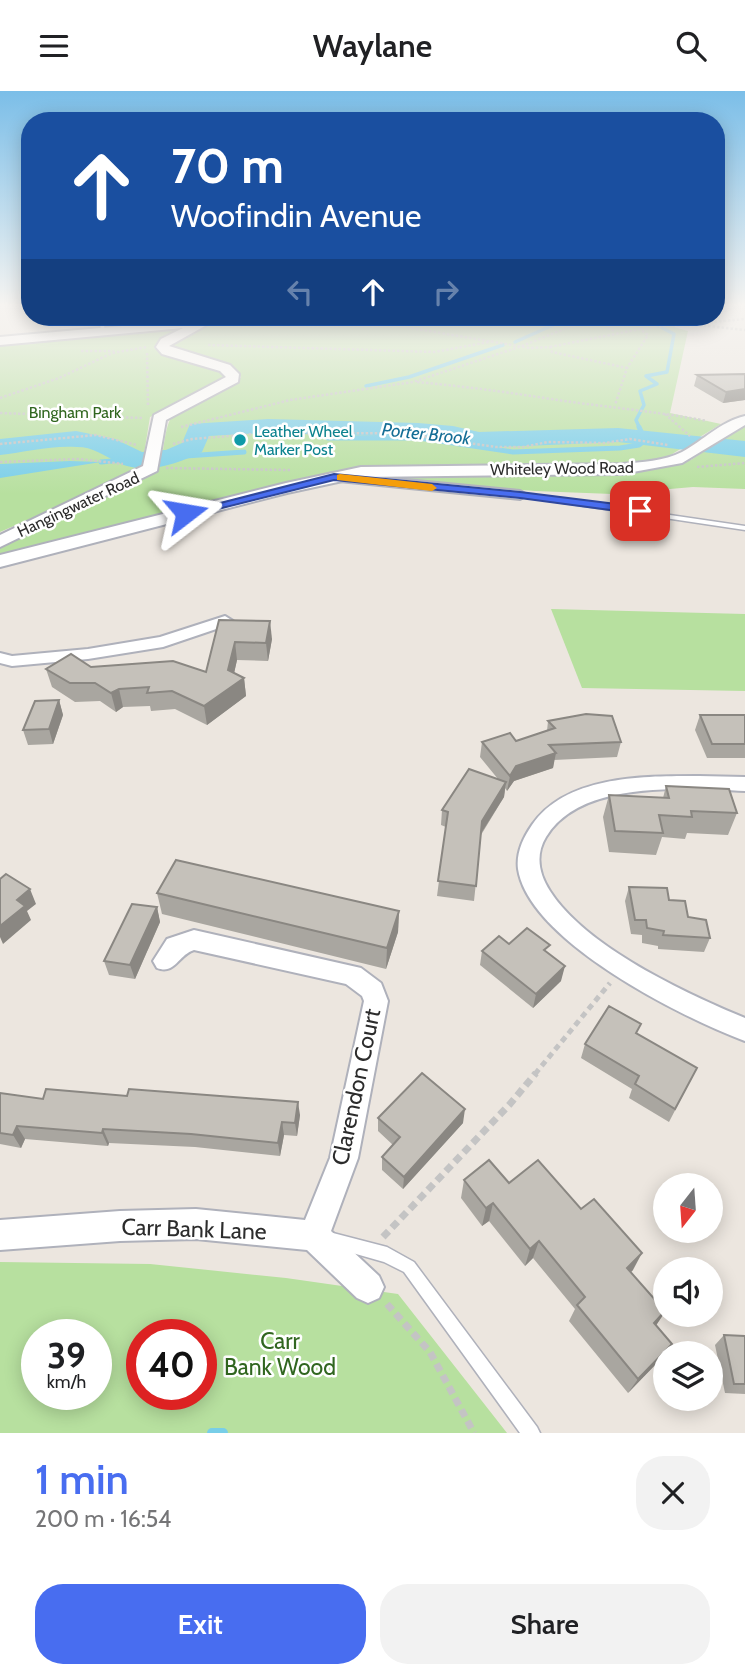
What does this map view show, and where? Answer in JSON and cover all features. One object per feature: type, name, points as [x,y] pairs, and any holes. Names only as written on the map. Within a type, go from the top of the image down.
[{"type":"street","name":"Hangingwater Road","points":[[0,542],[153,456],[159,418],[233,379],[232,374],[224,369]]},
{"type":"street","name":"Whiteley Wood Road","points":[[0,561],[334,477],[383,470],[622,469],[653,466],[678,459],[728,426],[745,420]]},
{"type":"street","points":[[334,477],[520,495]]},
{"type":"street","points":[[0,658],[12,661],[88,654],[163,642],[225,621]]},
{"type":"street","points":[[745,783],[685,782],[643,785],[606,792],[557,810],[535,837],[528,854],[530,874],[560,919],[622,969],[666,995],[745,1030]]},
{"type":"street","name":"Clarendon Court","points":[[165,961],[174,946],[194,940],[352,975],[372,990],[376,1001],[344,1158],[314,1236]]},
{"type":"street","name":"Carr Bank Lane","points":[[0,1235],[120,1226],[196,1224],[314,1236]]},
{"type":"street","points":[[314,1236],[368,1287]]},
{"type":"lane","points":[[520,495],[745,528]]},
{"type":"lane","points":[[314,1236],[370,1250],[410,1267],[531,1433]]},
{"type":"path","points":[[0,398],[79,369]]},
{"type":"path","points":[[180,427],[290,400],[413,382],[453,369]]},
{"type":"path","points":[[615,405],[627,369]]},
{"type":"path","points":[[413,382],[496,389],[552,399],[615,405],[728,426]]},
{"type":"path","points":[[0,393],[14,393]]},
{"type":"path","points":[[0,413],[148,418]]},
{"type":"path","points":[[663,413],[702,444]]},
{"type":"path","points":[[192,439],[255,434],[399,433],[496,447],[523,447],[548,442],[650,442]]},
{"type":"path","points":[[0,444],[75,435],[96,435],[122,440]]},
{"type":"path","points":[[153,456],[295,470]]},
{"type":"path","points":[[0,462],[118,462]]},
{"type":"path","points":[[370,1250],[510,1104],[622,969]]},
{"type":"path","points":[[368,1287],[392,1307],[430,1352],[474,1433]]},
{"type":"green space","name":"Bingham Park","points":[[0,369],[216,369],[223,371],[226,381],[150,417],[143,460],[135,473],[0,532]]},
{"type":"green space","points":[[234,369],[680,369],[670,413],[721,424],[669,456],[643,463],[597,467],[365,468],[307,477],[177,512],[0,554],[0,547],[157,472],[170,419],[174,413],[236,384],[241,377]]},
{"type":"green space","points":[[745,424],[745,489],[693,487],[612,494],[535,491],[367,477],[368,474],[631,471],[691,460]]},
{"type":"green space","points":[[551,609],[745,614],[745,691],[582,688]]},
{"type":"green space","name":"Carr Bank Wood","points":[[0,1262],[150,1264],[286,1278],[398,1294],[507,1433],[0,1433]]},
{"type":"water","points":[[101,462],[0,478],[0,464]]},
{"type":"building","points":[[745,374],[745,389],[726,392],[697,375]]},
{"type":"building","points":[[219,620],[270,621],[266,643],[235,642],[228,670],[244,678],[204,706],[172,691],[147,693],[149,687],[119,689],[111,693],[95,683],[70,683],[46,669],[71,654],[91,667],[173,661],[206,672]]},
{"type":"building","points":[[59,700],[49,729],[23,730],[35,701]]},
{"type":"building","points":[[586,714],[612,716],[621,742],[549,745],[556,753],[516,766],[510,776],[482,742],[510,733],[516,741],[555,728],[548,721]]},
{"type":"building","points":[[700,715],[745,715],[745,744],[712,744]]},
{"type":"building","points":[[469,769],[506,782],[482,821],[476,886],[438,881],[448,812],[442,810]]},
{"type":"building","points":[[666,786],[729,789],[737,813],[691,811],[692,817],[659,815],[663,833],[615,831],[609,795],[669,798]]},
{"type":"building","points":[[176,860],[399,911],[387,948],[157,893]]},
{"type":"building","points":[[6,874],[30,889],[17,900],[25,906],[0,926],[0,879]]},
{"type":"building","points":[[629,887],[667,888],[669,900],[685,901],[688,917],[706,920],[710,938],[663,935],[664,931],[647,928],[646,920],[635,920]]},
{"type":"building","points":[[132,904],[157,907],[130,965],[104,961]]},
{"type":"building","points":[[527,928],[550,945],[544,950],[565,966],[536,994],[482,951],[499,936],[509,944]]},
{"type":"building","points":[[609,1006],[641,1024],[636,1033],[697,1068],[675,1109],[635,1084],[639,1076],[585,1044]]},
{"type":"building","points":[[422,1073],[465,1109],[404,1177],[382,1157],[400,1137],[378,1118]]},
{"type":"building","points":[[46,1089],[127,1096],[129,1089],[298,1102],[295,1123],[282,1122],[278,1143],[103,1129],[102,1133],[17,1126],[13,1135],[0,1133],[0,1093],[43,1099]]},
{"type":"building","points":[[489,1160],[509,1183],[538,1160],[581,1209],[594,1199],[642,1253],[627,1268],[653,1297],[653,1327],[657,1327],[669,1341],[653,1341],[653,1364],[638,1379],[577,1305],[585,1297],[539,1241],[530,1249],[493,1203],[486,1208],[464,1180]]},
{"type":"building","points":[[724,1335],[745,1336],[745,1384],[734,1384]]},
{"type":"waterway","points":[[366,386],[434,369]]},
{"type":"waterway","points":[[640,429],[636,420],[644,405],[640,391],[657,384],[646,376],[667,372],[668,369]]},
{"type":"waterway","name":"Porter Brook","points":[[0,447],[76,439],[106,444],[129,458],[142,460],[171,457],[193,447],[199,429],[268,426],[418,430],[453,433],[479,440],[618,435],[745,449]]},
{"type":"waterway","points":[[639,427],[644,438]]},
{"type":"waterway","points":[[328,438],[419,438],[513,452],[620,448],[639,445],[647,439]]},
{"type":"waterway","points":[[119,451],[140,455],[181,451]]},
{"type":"waterway","points":[[171,457],[244,452]]},
{"type":"waterway","points":[[101,462],[136,459]]},
{"type":"waterway","points":[[212,1433],[223,1433]]},
{"type":"slow traffic","points":[[340,478],[432,488]]},
{"type":"place","name":"Leather Wheel Marker Post","points":[[240,440]]},
{"type":"route","points":[[186,513],[334,477],[520,495],[640,511]]}]
